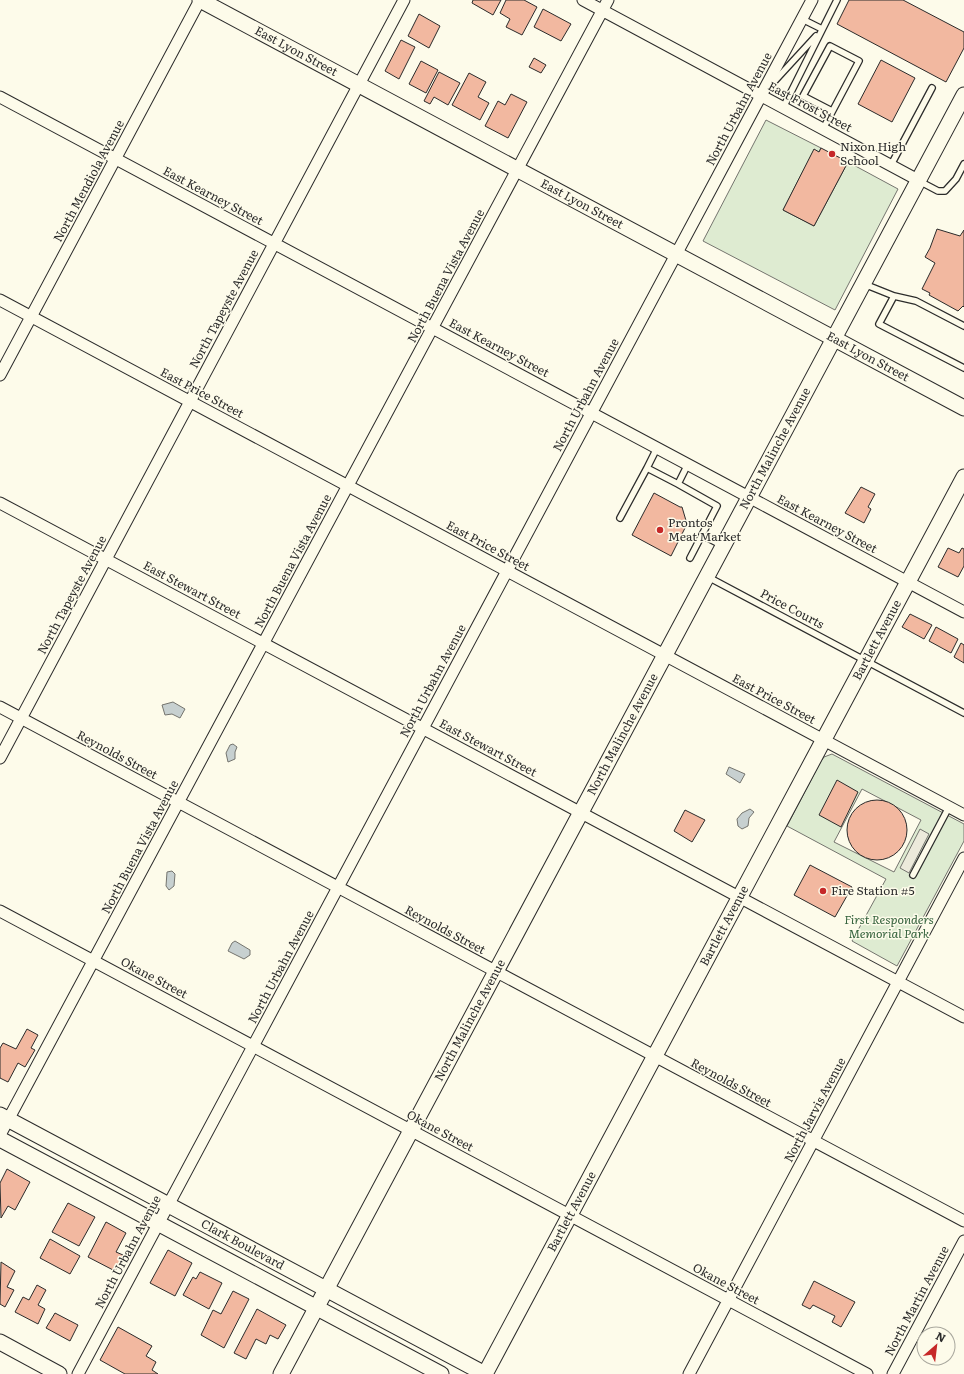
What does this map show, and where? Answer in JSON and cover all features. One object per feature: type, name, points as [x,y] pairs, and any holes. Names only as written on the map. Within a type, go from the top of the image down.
[{"type":"main road","name":"East Lyon Street","points":[[200,0],[964,408]]},
{"type":"main road","name":"North Malinche Avenue","points":[[281,1374],[964,95]]},
{"type":"main road","name":"Bartlett Avenue","points":[[485,1374],[964,477]]},
{"type":"main road","name":"Clark Boulevard","points":[[4,1117],[485,1374]]},
{"type":"main road","name":"Clark Boulevard","points":[[0,1139],[441,1374]]},
{"type":"main road","points":[[0,1342],[59,1374]]},
{"type":"street","name":"North Mendiola Avenue","points":[[0,375],[200,0]]},
{"type":"street","name":"North Tapeyste Avenue","points":[[0,758],[404,0]]},
{"type":"street","name":"East Frost Street","points":[[583,0],[918,180]]},
{"type":"street","name":"North Buena Vista Avenue","points":[[0,1135],[4,1117],[93,961],[608,0]]},
{"type":"street","name":"North Urbahn Avenue","points":[[78,1374],[812,0]]},
{"type":"street","name":"East Kearney Street","points":[[0,97],[964,612]]},
{"type":"street","name":"East Price Street","points":[[0,300],[964,815]]},
{"type":"street","name":"East Stewart Street","points":[[0,503],[964,1017]]},
{"type":"street","name":"Reynolds Street","points":[[0,707],[964,1221]]},
{"type":"street","name":"North Jarvis Avenue","points":[[689,1374],[964,858]]},
{"type":"street","name":"Okane Street","points":[[0,911],[867,1374]]},
{"type":"street","name":"North Martin Avenue","points":[[893,1374],[964,1241]]},
{"type":"lane","points":[[783,108],[811,55],[837,0]]},
{"type":"lane","points":[[802,19],[822,29]]},
{"type":"lane","points":[[761,96],[807,48],[822,29]]},
{"type":"lane","points":[[823,129],[859,61],[830,46],[804,96],[832,111]]},
{"type":"lane","points":[[891,165],[932,88]]},
{"type":"lane","points":[[918,180],[938,191],[945,191],[956,179],[964,164]]},
{"type":"lane","points":[[864,283],[894,296],[916,301],[964,326]]},
{"type":"lane","points":[[894,296],[879,324],[964,368]]},
{"type":"lane","points":[[620,518],[657,448]]},
{"type":"lane","points":[[678,484],[688,464]]},
{"type":"lane","points":[[647,468],[717,506],[690,558]]},
{"type":"lane","points":[[702,535],[723,547]]},
{"type":"lane","name":"Price Courts","points":[[707,576],[964,713]]},
{"type":"lane","points":[[913,875],[949,807]]},
{"type":"green space","points":[[766,120],[821,148],[819,152],[814,150],[783,210],[814,226],[848,162],[898,189],[835,310],[703,241]]},
{"type":"green space","name":"First Responders Memorial Park","points":[[832,754],[964,824],[964,841],[897,966],[852,941],[886,879],[787,826],[824,757]],"holes":[[[862,789],[921,820],[894,872],[834,842]]]},
{"type":"shaded area","points":[[173,702],[185,709],[180,718],[172,714],[165,715],[162,705]]},
{"type":"shaded area","points":[[233,744],[237,747],[235,759],[228,762],[226,753],[230,745]]},
{"type":"shaded area","points":[[729,767],[745,774],[740,783],[726,774]]},
{"type":"shaded area","points":[[750,809],[754,812],[749,818],[748,826],[742,829],[738,826],[737,819],[742,813]]},
{"type":"shaded area","points":[[920,829],[929,834],[909,873],[900,868]]},
{"type":"shaded area","points":[[172,871],[175,874],[174,886],[169,890],[166,886],[167,872]]},
{"type":"shaded area","points":[[235,941],[250,950],[250,955],[244,959],[228,951],[232,943]]},
{"type":"building","points":[[473,0],[501,0],[493,15],[472,3]]},
{"type":"building","points":[[506,0],[524,0],[537,7],[522,35],[506,27],[510,19],[500,13]]},
{"type":"building","points":[[849,0],[903,0],[964,32],[964,48],[946,82],[837,24]]},
{"type":"building","points":[[543,9],[571,24],[561,41],[534,27]]},
{"type":"building","points":[[419,14],[440,26],[429,48],[408,36]]},
{"type":"building","points":[[401,40],[415,47],[399,79],[385,71]]},
{"type":"building","points":[[534,58],[546,65],[541,73],[529,67]]},
{"type":"building","points":[[881,60],[915,78],[892,122],[858,104]]},
{"type":"building","points":[[421,61],[438,70],[426,93],[409,84]]},
{"type":"building","points":[[439,72],[460,83],[448,105],[434,97],[430,104],[424,101]]},
{"type":"building","points":[[469,73],[486,82],[478,97],[489,103],[480,120],[452,105]]},
{"type":"building","points":[[511,94],[527,102],[508,138],[485,126],[498,101],[505,105]]},
{"type":"building","points":[[821,148],[848,162],[814,226],[783,210],[814,149],[819,152]]},
{"type":"building","points":[[937,229],[960,236],[964,230],[964,307],[963,306],[958,311],[929,295],[930,293],[922,289],[935,263],[925,257]]},
{"type":"building","points":[[861,487],[875,494],[868,507],[871,509],[864,523],[845,513]]},
{"type":"building","name":"Prontos Meat Market","points":[[654,493],[682,507],[687,524],[671,556],[632,535]]},
{"type":"building","points":[[948,548],[959,553],[962,548],[964,549],[964,566],[958,577],[938,567]]},
{"type":"building","points":[[910,614],[932,625],[924,639],[902,627]]},
{"type":"building","points":[[936,627],[958,639],[951,653],[929,641]]},
{"type":"building","points":[[961,643],[964,645],[964,663],[954,657]]},
{"type":"building","points":[[837,780],[858,792],[841,827],[819,815]]},
{"type":"building","points":[[877,800],[893,805],[898,809],[902,814],[907,830],[902,846],[898,851],[893,855],[877,860],[861,855],[856,851],[852,846],[847,830],[852,814],[856,809],[861,805]]},
{"type":"building","points":[[685,810],[705,820],[692,842],[674,831]]},
{"type":"building","name":"Fire Station #5","points":[[810,865],[852,887],[835,917],[794,895]]},
{"type":"building","points":[[27,1029],[38,1035],[31,1048],[35,1050],[25,1067],[18,1063],[8,1082],[0,1078],[0,1048],[3,1043],[16,1049]]},
{"type":"building","points":[[7,1169],[30,1182],[15,1210],[8,1206],[1,1218],[0,1183]]},
{"type":"building","points":[[68,1203],[95,1217],[79,1246],[52,1232]]},
{"type":"building","points":[[106,1222],[126,1233],[116,1252],[123,1255],[115,1271],[88,1257]]},
{"type":"building","points":[[50,1239],[80,1256],[70,1274],[40,1258]]},
{"type":"building","points":[[168,1250],[192,1263],[175,1296],[150,1283]]},
{"type":"building","points":[[1,1262],[15,1271],[7,1287],[14,1290],[5,1307],[0,1304]]},
{"type":"building","points":[[200,1272],[222,1283],[209,1309],[183,1295],[193,1277],[196,1279]]},
{"type":"building","points":[[814,1281],[855,1302],[841,1327],[832,1322],[835,1316],[813,1305],[810,1309],[802,1305]]},
{"type":"building","points":[[37,1285],[46,1290],[38,1305],[45,1309],[38,1324],[15,1312],[23,1297],[29,1300]]},
{"type":"building","points":[[233,1291],[249,1299],[224,1348],[201,1335],[213,1310],[221,1314]]},
{"type":"building","points":[[257,1309],[286,1325],[278,1339],[270,1335],[266,1344],[256,1339],[246,1359],[234,1353]]},
{"type":"building","points":[[55,1313],[78,1325],[70,1341],[46,1328]]},
{"type":"building","points":[[118,1327],[152,1346],[146,1356],[156,1362],[152,1370],[158,1374],[125,1374],[100,1360]]},
{"type":"place","name":"Nixon High School","points":[[832,154]]},
{"type":"place","name":"Prontos Meat Market","points":[[660,530]]},
{"type":"place","name":"Fire Station #5","points":[[823,891]]}]
